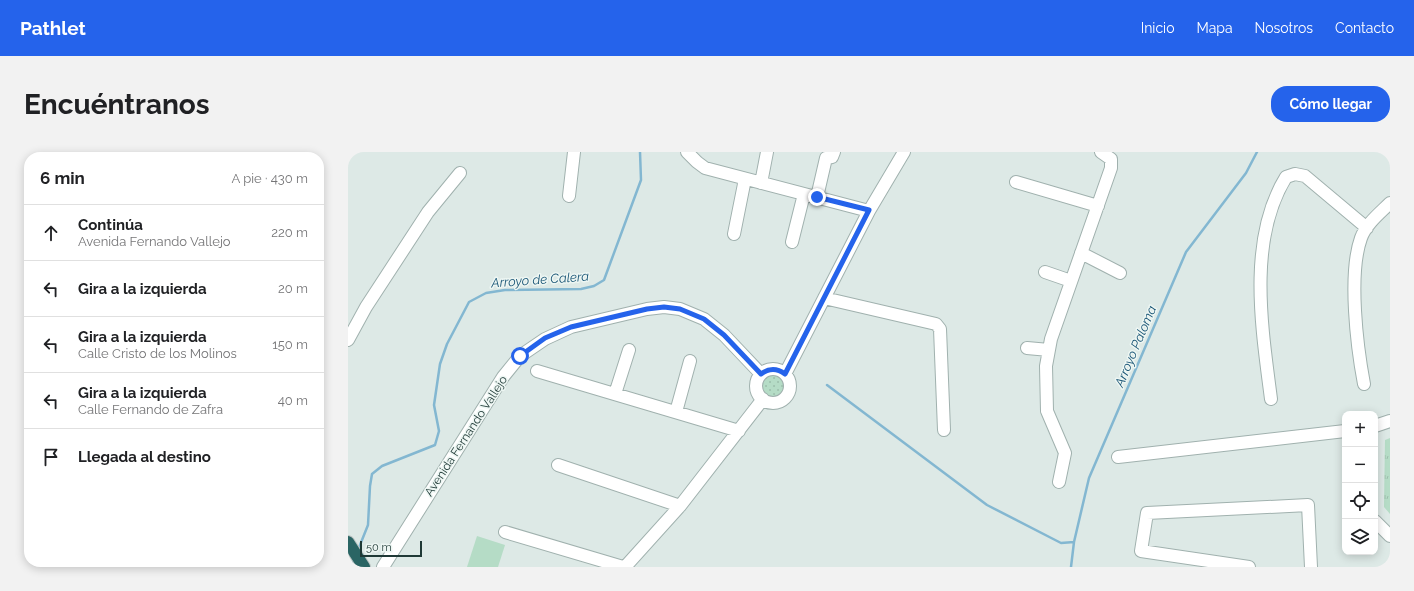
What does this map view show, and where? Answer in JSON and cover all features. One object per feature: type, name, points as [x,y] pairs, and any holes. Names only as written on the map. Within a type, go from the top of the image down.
[{"type":"highway","points":[[348,542],[364,567]]},
{"type":"street","points":[[569,196],[574,152]]},
{"type":"street","points":[[688,152],[696,162],[706,168],[869,210]]},
{"type":"street","points":[[761,183],[767,152]]},
{"type":"street","points":[[817,197],[826,158],[832,157],[834,152]]},
{"type":"street","points":[[785,374],[869,210],[904,152]]},
{"type":"street","points":[[1059,482],[1065,453],[1047,411],[1046,366],[1051,338],[1111,168],[1111,159],[1100,152]]},
{"type":"street","points":[[348,340],[370,300],[424,218],[460,173]]},
{"type":"street","points":[[1271,399],[1261,305],[1263,241],[1277,191],[1286,177],[1295,174],[1305,176],[1367,228]]},
{"type":"street","points":[[734,234],[745,179]]},
{"type":"street","points":[[1016,182],[1098,206]]},
{"type":"street","points":[[792,242],[804,194]]},
{"type":"street","points":[[1364,384],[1358,349],[1356,270],[1361,238],[1367,228],[1390,202]]},
{"type":"street","points":[[1082,253],[1120,273]]},
{"type":"street","points":[[1045,272],[1071,281]]},
{"type":"street","points":[[824,298],[936,324],[940,329],[944,430]]},
{"type":"street","name":"Avenida Fernando Vallejo","points":[[383,567],[503,377],[520,356],[545,338],[571,327],[647,309],[664,307],[680,309],[704,319],[724,335],[761,374]]},
{"type":"street","points":[[1027,348],[1049,350]]},
{"type":"street","points":[[615,394],[629,350]]},
{"type":"street","points":[[676,412],[690,362]]},
{"type":"street","points":[[770,369],[781,371],[785,374],[790,384],[787,395],[779,401],[773,402],[763,399],[756,390],[758,378],[761,374],[770,369]]},
{"type":"street","points":[[537,371],[738,431]]},
{"type":"street","points":[[505,532],[624,567],[680,506],[763,399]]},
{"type":"street","points":[[1378,425],[1390,421]]},
{"type":"street","points":[[1118,457],[1342,431]]},
{"type":"street","points":[[558,465],[680,506]]},
{"type":"street","points":[[1241,566],[1141,551],[1147,513],[1308,505],[1311,567]]},
{"type":"street","points":[[1378,524],[1390,536]]},
{"type":"green space","points":[[772,374],[780,378],[784,386],[780,394],[772,398],[764,394],[760,386],[764,378]]},
{"type":"green space","points":[[1390,438],[1390,514],[1384,507],[1385,440]]},
{"type":"green space","points":[[477,536],[505,545],[498,567],[467,567]]},
{"type":"waterway","name":"Arroyo de Calera","points":[[358,550],[368,525],[372,474],[382,466],[435,445],[439,431],[434,405],[440,364],[447,344],[469,302],[486,293],[505,290],[581,289],[594,286],[604,280],[641,180],[640,152]]},
{"type":"waterway","name":"Arroyo Paloma","points":[[1071,567],[1074,542],[1089,478],[1186,252],[1246,173],[1257,152]]},
{"type":"waterway","points":[[827,385],[987,505],[1061,543],[1074,542]]},
{"type":"waterway","name":"Arroyo de Calera","points":[[351,567],[354,560]]},
{"type":"route","points":[[520,356],[545,338],[571,327],[647,309],[664,307],[680,309],[693,313],[704,319],[724,335],[761,374],[770,369],[776,369],[785,374],[869,210],[817,197]]}]
